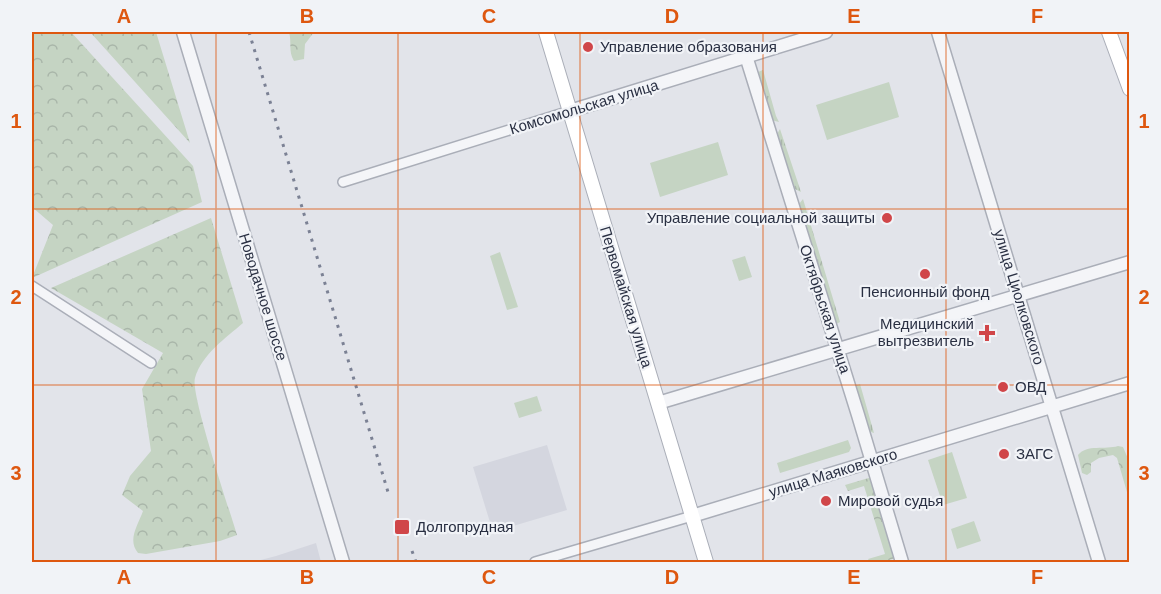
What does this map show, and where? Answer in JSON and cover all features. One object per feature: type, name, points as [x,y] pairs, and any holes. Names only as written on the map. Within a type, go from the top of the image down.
[{"type":"main road","name":"Первомайская улица","points":[[546,32],[706,562]]},
{"type":"main road","points":[[1109,32],[1130,89]]},
{"type":"street","name":"Новодачное шоссе","points":[[183,32],[343,562]]},
{"type":"street","name":"Комсомольская улица","points":[[343,182],[826,32]]},
{"type":"street","name":"улица Циолковского","points":[[938,32],[1099,562]]},
{"type":"street","name":"Октябрьская улица","points":[[746,56],[902,562]]},
{"type":"street","points":[[658,403],[1130,262]]},
{"type":"street","points":[[32,286],[151,363]]},
{"type":"street","name":"улица Маяковского","points":[[535,562],[1130,383]]},
{"type":"shaded area","points":[[547,445],[567,510],[493,532],[473,467]]},
{"type":"shaded area","points":[[316,543],[321,562],[253,562],[276,556]]},
{"type":"green space","points":[[32,32],[71,32],[193,166],[202,202],[32,278],[53,225],[32,207]]},
{"type":"green space","points":[[90,32],[156,32],[190,143]]},
{"type":"green space","points":[[289,32],[314,32],[305,44],[304,59],[294,61]]},
{"type":"green space","points":[[763,70],[779,122],[771,120],[758,72]]},
{"type":"green space","points":[[889,82],[899,117],[827,140],[816,105]]},
{"type":"green space","points":[[780,129],[801,192],[795,189],[777,134]]},
{"type":"green space","points":[[718,142],[728,175],[660,197],[650,163]]},
{"type":"green space","points":[[803,199],[840,322],[836,324],[799,204]]},
{"type":"green space","points":[[211,218],[243,323],[215,347],[203,361],[195,378],[195,388],[204,428],[237,535],[220,541],[146,554],[138,553],[133,538],[143,511],[122,495],[130,476],[151,451],[142,389],[163,353],[51,288]]},
{"type":"green space","points":[[500,252],[518,307],[507,310],[490,256]]},
{"type":"green space","points":[[745,256],[752,277],[739,281],[732,260]]},
{"type":"green space","points":[[860,384],[874,433],[868,431],[854,386]]},
{"type":"green space","points":[[537,396],[542,411],[519,418],[514,403]]},
{"type":"green space","points":[[848,440],[851,448],[849,452],[780,473],[777,463]]},
{"type":"green space","points":[[1123,447],[1129,461],[1129,499],[1117,458],[1113,455],[1099,458],[1091,463],[1091,472],[1087,475],[1082,473],[1078,455],[1091,448]]},
{"type":"green space","points":[[952,452],[967,498],[943,505],[928,460]]},
{"type":"green space","points":[[872,477],[895,555],[893,559],[882,562],[870,562],[868,559],[885,554],[864,486],[848,491],[845,485]]},
{"type":"green space","points":[[974,521],[981,541],[957,549],[951,529]]},
{"type":"railway","points":[[249,32],[388,492]]},
{"type":"railway","points":[[412,551],[416,562]]},
{"type":"place","name":"Управление образования","points":[[588,47]]},
{"type":"place","name":"Управление социальной защиты","points":[[887,218]]},
{"type":"place","name":"Пенсионный фонд","points":[[925,274]]},
{"type":"place","name":"Медицинский вытрезвитель","points":[[987,333]]},
{"type":"place","name":"ОВД","points":[[1003,387]]},
{"type":"place","name":"ЗАГС","points":[[1004,454]]},
{"type":"place","name":"Мировой судья","points":[[826,501]]},
{"type":"place","name":"Долгопрудная","points":[[402,527]]}]
